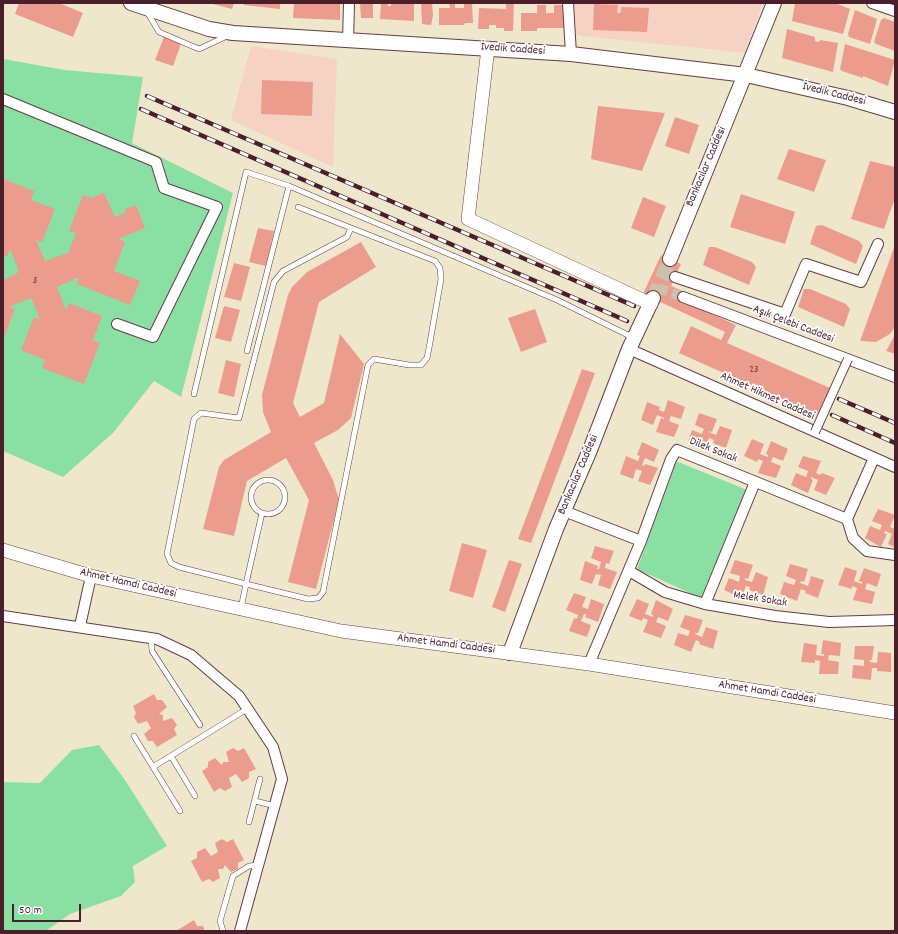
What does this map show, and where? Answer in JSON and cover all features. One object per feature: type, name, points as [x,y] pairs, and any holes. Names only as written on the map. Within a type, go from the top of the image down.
[{"type":"main road","name":"İvedik Caddesi","points":[[131,3],[144,5],[209,29],[232,33],[571,54],[746,75],[848,98],[895,112]]},
{"type":"main road","name":"Bankacılar Caddesi","points":[[670,259],[774,3]]},
{"type":"main road","name":"Bankacılar Caddesi","points":[[510,653],[564,511],[632,344],[652,301]]},
{"type":"street","points":[[348,41],[349,3]]},
{"type":"street","points":[[568,3],[571,54]]},
{"type":"street","points":[[872,3],[895,10]]},
{"type":"street","points":[[488,48],[468,219],[652,301]]},
{"type":"street","points":[[3,100],[156,162],[164,188],[217,207],[153,337],[117,324]]},
{"type":"street","points":[[675,277],[785,314],[806,264],[861,282],[878,244]]},
{"type":"street","name":"Aşık Çelebi Caddesi","points":[[683,297],[895,377]]},
{"type":"street","name":"Ahmet Hikmet Caddesi","points":[[632,344],[815,432],[895,467]]},
{"type":"street","points":[[815,432],[848,359]]},
{"type":"street","name":"Dilek Sokak","points":[[589,664],[642,542],[672,459],[677,450],[847,518]]},
{"type":"street","points":[[874,458],[847,518],[853,538],[867,551],[895,555]]},
{"type":"street","points":[[706,604],[755,482]]},
{"type":"street","points":[[564,511],[642,542]]},
{"type":"street","name":"Ahmet Hamdi Caddesi","points":[[3,550],[91,576],[341,631],[589,664],[895,713]]},
{"type":"street","name":"Melek Sokak","points":[[629,571],[665,592],[706,604],[775,616],[829,622],[895,620]]},
{"type":"street","points":[[80,626],[91,576]]},
{"type":"street","points":[[3,616],[80,626],[157,639],[191,656],[239,696],[272,747],[282,779],[240,931]]},
{"type":"lane","points":[[144,5],[159,32],[200,49],[232,33]]},
{"type":"lane","points":[[194,394],[246,172],[288,186],[557,300],[632,344]]},
{"type":"lane","points":[[247,351],[288,186]]},
{"type":"lane","points":[[298,207],[435,261],[440,268],[441,279],[427,358],[421,365],[409,365],[374,359],[368,365],[323,592],[318,598],[308,599],[179,566],[171,562],[167,554],[194,419],[202,413],[239,418],[274,282],[283,271],[347,237],[351,228]]},
{"type":"lane","points":[[267,480],[276,482],[283,489],[284,503],[275,512],[262,513],[252,503],[254,488],[267,480]]},
{"type":"lane","points":[[241,610],[262,513]]},
{"type":"lane","points":[[151,638],[152,651],[200,725]]},
{"type":"lane","points":[[153,767],[247,708]]},
{"type":"lane","points":[[134,736],[180,811]]},
{"type":"lane","points":[[171,756],[195,796]]},
{"type":"lane","points":[[249,822],[260,779]]},
{"type":"lane","points":[[255,801],[275,806]]},
{"type":"lane","points":[[223,931],[220,921],[234,876],[249,866],[258,865]]},
{"type":"shaded area","points":[[574,3],[763,3],[745,53],[574,35]]},
{"type":"shaded area","points":[[251,46],[337,59],[333,167],[231,120]]},
{"type":"green space","points":[[3,59],[65,70],[143,77],[132,143],[233,193],[181,397],[154,381],[113,433],[63,477],[3,451]]},
{"type":"green space","points":[[676,461],[747,490],[703,599],[637,569]]},
{"type":"green space","points":[[99,745],[125,780],[167,846],[133,866],[135,882],[121,896],[70,914],[46,931],[3,931],[3,782],[40,783],[72,750]]},
{"type":"building","points":[[19,3],[59,3],[83,13],[73,37],[15,14]]},
{"type":"building","points":[[209,3],[234,3],[232,9]]},
{"type":"building","points":[[244,3],[280,3],[280,9],[244,5]]},
{"type":"building","points":[[294,3],[340,3],[340,20],[293,18]]},
{"type":"building","points":[[360,3],[373,3],[373,18],[361,18]]},
{"type":"building","points":[[381,3],[388,3],[388,6],[391,6],[391,3],[414,4],[414,21],[380,19]]},
{"type":"building","points":[[421,3],[432,3],[433,15],[431,25],[422,24]]},
{"type":"building","points":[[449,3],[455,3],[455,8],[464,8],[464,3],[472,3],[473,23],[465,23],[464,25],[439,25],[439,8],[450,8]]},
{"type":"building","points":[[506,3],[514,3],[513,31],[504,31],[504,28],[496,28],[496,25],[489,25],[489,29],[478,29],[479,8],[506,9]]},
{"type":"building","points":[[795,3],[835,3],[850,9],[843,34],[792,21]]},
{"type":"building","points":[[594,4],[618,5],[617,13],[621,13],[621,7],[649,8],[647,32],[593,30]]},
{"type":"building","points":[[537,5],[546,5],[546,13],[554,13],[554,5],[564,5],[564,28],[537,28],[537,31],[521,31],[521,13],[537,13]]},
{"type":"building","points":[[855,10],[877,19],[870,44],[849,37],[848,34]]},
{"type":"building","points":[[884,18],[895,22],[895,51],[874,42],[881,20]]},
{"type":"building","points":[[787,29],[815,37],[815,41],[819,42],[820,40],[838,43],[833,72],[782,58]]},
{"type":"building","points":[[164,37],[181,44],[173,66],[155,60]]},
{"type":"building","points":[[845,44],[895,60],[888,86],[863,76],[863,78],[842,71],[840,69]]},
{"type":"building","points":[[262,80],[313,82],[312,116],[261,114]]},
{"type":"building","points":[[598,106],[665,113],[642,171],[591,159]]},
{"type":"building","points":[[675,117],[699,125],[689,154],[665,146]]},
{"type":"building","points":[[789,149],[826,160],[814,192],[777,179]]},
{"type":"building","points":[[870,161],[895,167],[895,198],[884,229],[851,219]]},
{"type":"building","points":[[3,179],[34,191],[31,200],[55,209],[42,242],[36,240],[45,261],[68,253],[76,233],[69,231],[83,195],[91,198],[104,193],[115,217],[126,212],[125,209],[136,205],[145,228],[118,239],[125,242],[114,271],[140,281],[130,305],[77,284],[79,278],[57,287],[65,308],[67,309],[69,303],[102,316],[93,340],[100,343],[84,384],[42,368],[45,360],[21,350],[34,317],[40,319],[31,298],[9,307],[15,309],[3,340],[3,280],[19,272],[11,251],[9,251],[7,257],[3,255]]},
{"type":"building","points":[[741,194],[795,212],[785,244],[730,227]]},
{"type":"building","points":[[643,197],[666,206],[654,237],[631,228]]},
{"type":"building","points":[[822,225],[859,241],[863,246],[856,264],[810,244],[816,226]]},
{"type":"building","points":[[258,228],[274,231],[266,266],[249,262]]},
{"type":"building","points":[[361,242],[376,267],[319,302],[293,403],[300,417],[324,403],[340,334],[364,364],[351,418],[338,430],[314,443],[333,480],[339,500],[316,589],[288,582],[309,500],[286,458],[247,481],[234,536],[203,529],[219,467],[224,460],[271,432],[263,412],[262,395],[288,295],[292,287],[307,272]]},
{"type":"building","points":[[895,245],[895,327],[890,334],[876,342],[860,341]]},
{"type":"building","points":[[709,247],[715,247],[752,262],[756,267],[749,285],[703,265]]},
{"type":"building","points":[[661,255],[681,264],[671,286],[685,292],[682,300],[736,325],[727,343],[830,388],[817,415],[679,353],[691,326],[721,340],[725,332],[643,294]]},
{"type":"building","points":[[234,263],[250,267],[241,301],[224,297]]},
{"type":"building","points":[[804,289],[810,289],[846,304],[850,309],[844,327],[798,307]]},
{"type":"building","points":[[224,306],[240,310],[231,342],[215,338]]},
{"type":"building","points":[[535,309],[547,342],[521,352],[508,318]]},
{"type":"building","points":[[895,335],[895,354],[886,351]]},
{"type":"building","points":[[226,360],[241,364],[234,397],[218,393]]},
{"type":"building","points":[[582,369],[595,373],[531,543],[518,539]]},
{"type":"building","points":[[668,400],[685,407],[681,419],[671,416],[669,421],[679,425],[674,437],[656,432],[661,418],[664,418],[657,415],[653,425],[641,420],[647,402],[660,407],[659,410],[664,412]]},
{"type":"building","points":[[699,413],[717,419],[712,432],[709,432],[716,435],[720,426],[732,430],[726,448],[713,443],[714,440],[709,438],[705,450],[688,442],[692,430],[702,434],[704,429],[695,425]]},
{"type":"building","points":[[752,439],[764,444],[760,454],[768,457],[766,454],[771,441],[788,449],[783,461],[773,457],[771,462],[781,466],[776,478],[758,473],[763,461],[758,459],[757,462],[744,456]]},
{"type":"building","points":[[642,442],[659,450],[654,462],[645,458],[642,465],[644,466],[645,464],[658,468],[650,485],[638,481],[642,471],[636,469],[633,479],[620,474],[626,456],[638,461],[640,456],[637,455]]},
{"type":"building","points":[[803,456],[821,461],[816,473],[820,475],[822,473],[835,478],[826,495],[814,490],[818,480],[811,477],[813,480],[808,493],[791,485],[796,473],[806,477],[808,471],[798,467]]},
{"type":"building","points":[[878,509],[895,515],[890,527],[895,529],[895,547],[888,544],[892,534],[885,531],[884,533],[887,534],[881,547],[865,538],[870,526],[880,530],[882,525],[872,521]]},
{"type":"building","points":[[462,543],[487,550],[473,598],[449,591]]},
{"type":"building","points":[[595,546],[614,551],[609,564],[606,563],[605,568],[617,572],[610,589],[598,585],[601,575],[596,574],[592,584],[580,580],[585,561],[598,566],[597,569],[599,569],[601,562],[591,558]]},
{"type":"building","points":[[509,560],[522,564],[505,612],[492,607]]},
{"type":"building","points":[[735,560],[753,565],[748,579],[745,578],[745,580],[752,582],[756,572],[768,577],[763,595],[749,590],[750,587],[746,586],[741,598],[724,590],[729,578],[739,582],[740,576],[730,573]]},
{"type":"building","points":[[790,564],[808,569],[804,582],[801,581],[800,583],[808,586],[811,576],[824,580],[818,598],[805,593],[806,591],[801,589],[797,601],[780,594],[784,582],[794,585],[796,580],[786,576]]},
{"type":"building","points":[[845,567],[857,571],[854,581],[862,584],[862,582],[859,581],[864,568],[881,574],[877,587],[867,583],[865,589],[875,592],[872,604],[853,600],[857,588],[852,586],[852,589],[838,585]]},
{"type":"building","points":[[574,593],[586,597],[582,607],[588,609],[591,599],[604,604],[598,622],[585,617],[586,614],[584,614],[581,621],[591,625],[587,637],[569,631],[574,618],[577,619],[578,615],[566,610]]},
{"type":"building","points":[[637,599],[649,604],[645,614],[653,617],[651,614],[656,600],[673,609],[668,621],[658,617],[656,622],[666,626],[661,638],[643,632],[648,620],[643,618],[642,621],[629,616]]},
{"type":"building","points":[[685,615],[703,620],[698,633],[695,634],[702,637],[706,627],[718,631],[713,649],[699,644],[700,642],[696,640],[691,652],[674,645],[678,633],[688,636],[690,631],[680,627]]},
{"type":"building","points":[[823,640],[841,643],[840,656],[829,655],[828,660],[839,662],[838,674],[819,674],[820,661],[815,660],[815,663],[801,662],[804,643],[817,645],[816,655],[824,656],[824,654],[821,654]]},
{"type":"building","points":[[855,646],[874,646],[872,660],[870,660],[870,662],[877,663],[878,652],[891,653],[891,672],[877,671],[877,668],[872,668],[871,680],[852,678],[853,665],[864,666],[864,660],[854,659]]},
{"type":"building","points":[[154,694],[157,700],[162,700],[167,707],[159,714],[163,715],[163,721],[172,718],[177,725],[174,729],[177,735],[157,747],[153,741],[148,741],[144,734],[151,728],[147,721],[138,724],[134,717],[136,713],[133,706]]},
{"type":"building","points":[[233,748],[238,751],[244,748],[256,769],[249,772],[249,778],[242,782],[236,774],[229,778],[232,787],[225,791],[220,788],[214,792],[202,771],[208,767],[208,762],[215,758],[222,765],[223,762],[229,762],[226,752]]},
{"type":"building","points":[[222,839],[227,842],[233,839],[244,860],[238,863],[238,869],[231,872],[225,865],[223,869],[218,869],[220,878],[213,882],[209,879],[202,882],[191,861],[197,858],[197,852],[205,848],[211,856],[218,852],[215,843]]},
{"type":"building","points":[[194,920],[197,926],[203,926],[205,931],[176,931]]},
{"type":"tunnel","points":[[653,298],[670,259]]},
{"type":"tunnel","points":[[664,274],[675,277]]},
{"type":"tunnel","points":[[658,288],[683,297]]},
{"type":"railway","points":[[147,96],[634,306]]},
{"type":"railway","points":[[141,109],[627,321]]},
{"type":"railway","points":[[839,399],[895,423]]},
{"type":"railway","points":[[832,415],[895,443]]}]
